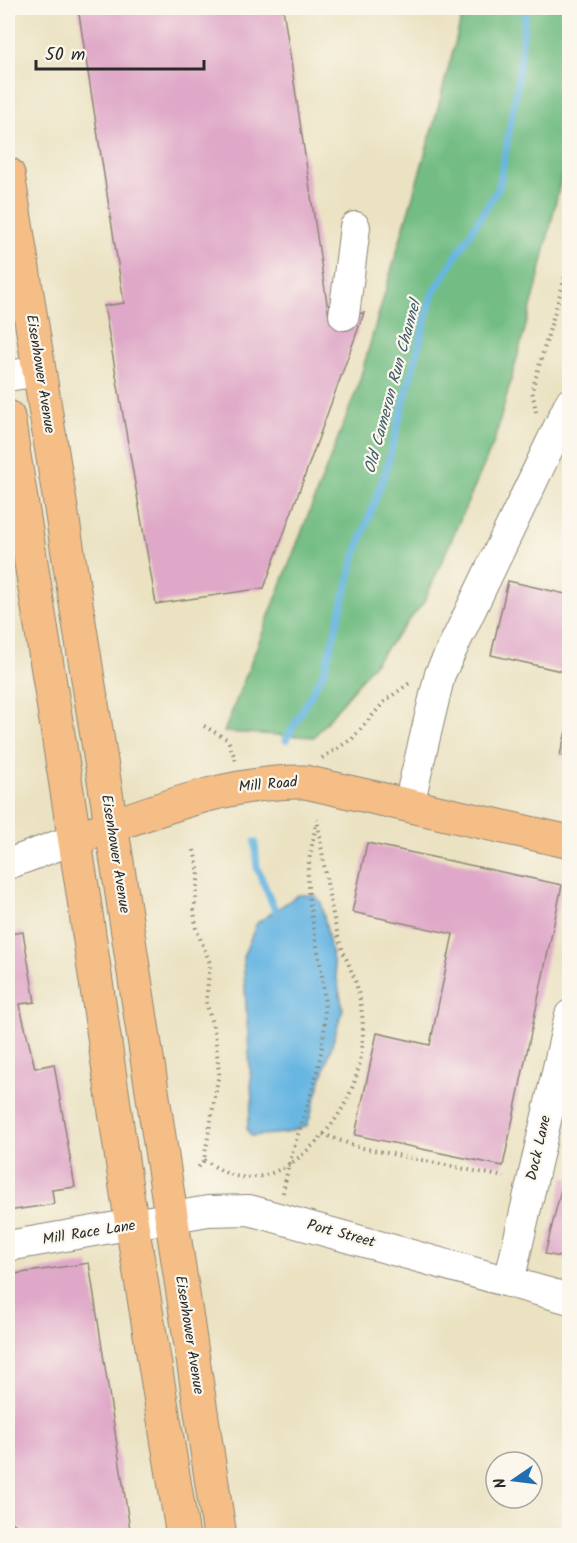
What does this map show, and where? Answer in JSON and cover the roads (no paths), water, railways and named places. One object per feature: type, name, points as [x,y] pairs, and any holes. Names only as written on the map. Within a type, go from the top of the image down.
[{"type":"main road","name":"Eisenhower Avenue","points":[[8,174],[220,1536]]},
{"type":"main road","points":[[8,417],[75,839],[132,1226],[183,1536]]},
{"type":"main road","name":"Mill Road","points":[[75,839],[228,789],[281,782],[314,783],[570,842]]},
{"type":"street","points":[[344,315],[355,227]]},
{"type":"street","points":[[8,376],[39,371]]},
{"type":"street","points":[[409,804],[440,674],[570,403]]},
{"type":"street","name":"Mill Road","points":[[8,864],[75,839]]},
{"type":"street","name":"Dock Lane","points":[[509,1282],[570,1015]]},
{"type":"street","name":"Port Street","points":[[170,1218],[208,1211],[249,1210],[570,1299]]},
{"type":"street","name":"Mill Race Lane","points":[[8,1246],[170,1218]]},
{"type":"water","points":[[298,895],[315,895],[321,902],[343,1009],[307,1126],[285,1133],[251,1136],[247,1129],[252,1100],[243,957],[257,923]]},
{"type":"waterway","name":"Old Cameron Run Channel","points":[[286,740],[325,669],[356,553],[386,470],[432,295],[499,187],[517,87],[526,8]]},
{"type":"waterway","points":[[255,842],[257,868],[275,910]]}]
